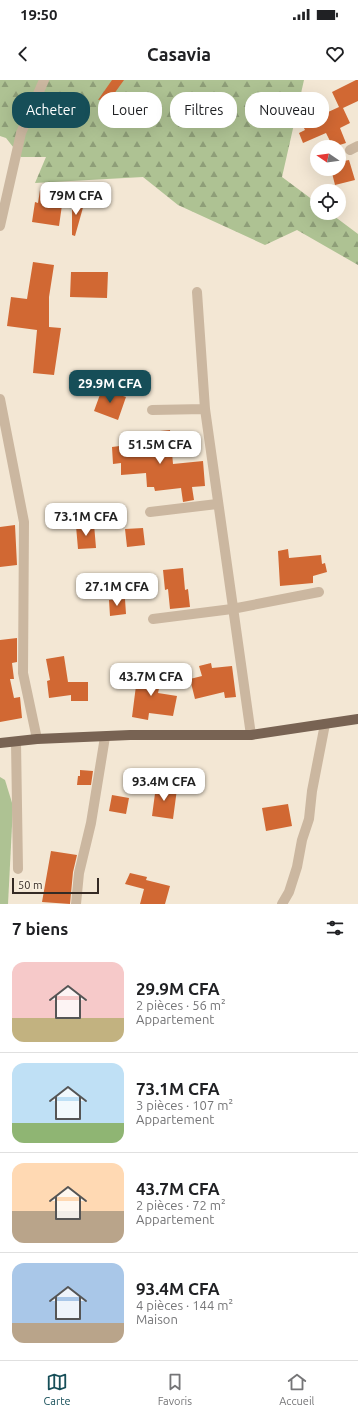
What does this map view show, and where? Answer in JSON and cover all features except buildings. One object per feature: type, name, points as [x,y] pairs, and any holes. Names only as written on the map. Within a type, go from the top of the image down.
[{"type":"main road","points":[[0,743],[37,739],[105,736],[251,735],[358,719]]},
{"type":"street","points":[[0,226],[21,134],[44,80]]},
{"type":"street","points":[[197,292],[205,409],[217,504],[251,735]]},
{"type":"street","points":[[0,399],[1,417],[24,522],[22,673],[37,739]]},
{"type":"street","points":[[152,410],[205,409]]},
{"type":"street","points":[[150,512],[217,504]]},
{"type":"street","points":[[153,619],[232,609],[318,592]]},
{"type":"street","points":[[282,904],[289,892],[297,867],[302,840],[309,819],[312,791],[325,724]]},
{"type":"street","points":[[76,904],[79,873],[91,823],[105,736]]},
{"type":"street","points":[[16,742],[18,869]]},
{"type":"green space","points":[[0,80],[304,80],[301,92],[245,92],[245,128],[293,128],[282,177],[310,198],[310,220],[339,220],[358,234],[358,265],[297,230],[265,245],[178,205],[143,177],[35,183],[46,157],[21,157],[6,138],[0,136]]},
{"type":"green space","points":[[0,777],[5,780],[13,806],[8,904],[0,904]]}]
